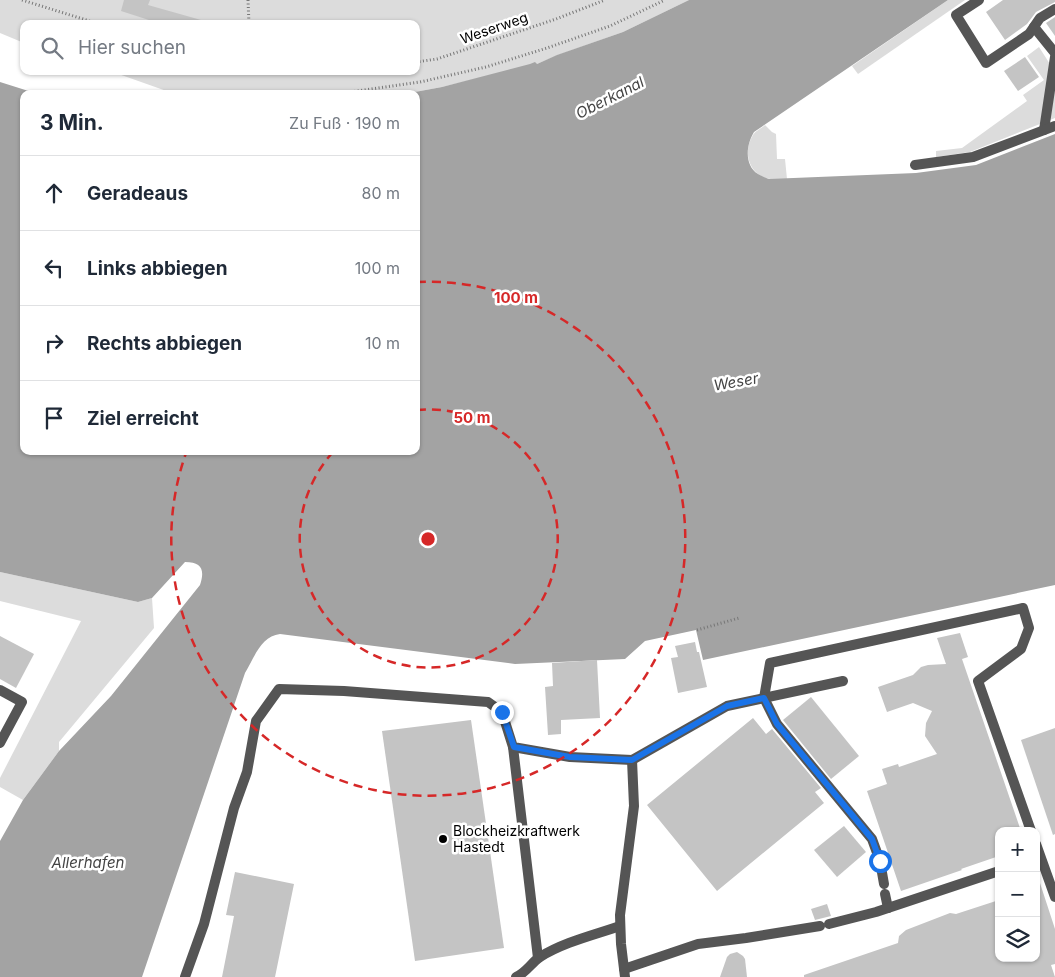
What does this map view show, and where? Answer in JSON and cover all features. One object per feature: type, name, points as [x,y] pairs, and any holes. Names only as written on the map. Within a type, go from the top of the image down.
[{"type":"lane","points":[[979,0],[956,15],[986,63],[1029,34],[1040,18],[1055,9]]},
{"type":"lane","points":[[1034,27],[1055,53]]},
{"type":"lane","points":[[1044,130],[1055,57]]},
{"type":"lane","points":[[915,165],[973,157],[1055,126]]},
{"type":"lane","points":[[888,908],[880,861],[872,839],[777,724],[764,698],[770,663],[1023,608],[1029,628],[1020,649],[978,681],[1030,827]]},
{"type":"lane","points":[[514,747],[570,757],[632,760],[727,706],[843,682]]},
{"type":"lane","points":[[185,977],[204,924],[234,808],[247,772],[256,721],[279,689],[344,691],[488,702],[502,712],[514,747],[538,958]]},
{"type":"lane","points":[[0,690],[22,702],[0,743]]},
{"type":"lane","points":[[632,760],[634,806],[620,915],[625,973],[698,944],[825,925],[888,908],[996,872]]},
{"type":"lane","points":[[1040,860],[1055,897]]},
{"type":"lane","points":[[516,977],[525,973],[538,958],[558,947],[620,926]]},
{"type":"path","points":[[22,0],[86,20]]},
{"type":"path","points":[[248,0],[249,20]]},
{"type":"path","name":"Weserweg","points":[[420,61],[437,59],[556,19],[605,0]]},
{"type":"path","points":[[365,90],[420,82],[486,67],[610,26],[665,0]]},
{"type":"path","points":[[697,630],[739,618]]},
{"type":"shaded area","points":[[0,0],[689,0],[623,32],[537,64],[420,91],[164,90],[121,75],[420,75],[420,20],[20,20],[20,41],[0,33]]},
{"type":"shaded area","points":[[948,0],[965,0],[858,74],[852,66]]},
{"type":"shaded area","points":[[1039,47],[1055,72],[1055,118],[970,152],[936,157],[936,151],[962,148],[1027,101],[1023,95],[1044,80],[1027,56]]},
{"type":"shaded area","points":[[765,125],[776,134],[777,159],[785,159],[787,179],[763,177],[752,168],[748,156],[750,142],[754,134]]},
{"type":"shaded area","points":[[0,572],[138,602],[152,598],[154,628],[59,742],[59,751],[23,800],[0,787],[0,778],[81,621],[0,601]]},
{"type":"water","points":[[689,0],[948,0],[754,132],[749,143],[748,160],[753,170],[768,179],[916,173],[976,165],[1055,134],[1055,585],[703,660],[696,630],[645,641],[625,659],[515,664],[280,634],[273,636],[263,643],[245,673],[142,977],[0,977],[0,841],[23,800],[59,751],[111,696],[200,585],[202,571],[199,565],[185,562],[152,598],[138,602],[0,572],[0,82],[25,90],[20,90],[20,455],[420,455],[420,91],[535,62],[537,64],[623,32]]},
{"type":"building","points":[[124,0],[150,0],[148,5],[201,20],[149,20],[121,11]]},
{"type":"building","points":[[1003,0],[1055,0],[1055,2],[1036,12],[1027,24],[1005,40],[986,12]]},
{"type":"building","points":[[1055,17],[1055,36],[1046,23]]},
{"type":"building","points":[[1025,57],[1039,77],[1018,91],[1004,71]]},
{"type":"building","points":[[960,633],[968,657],[962,659],[1020,827],[995,827],[995,857],[901,891],[867,791],[887,784],[882,769],[898,764],[899,767],[937,754],[925,736],[926,723],[932,711],[913,703],[887,712],[878,687],[913,675],[921,667],[946,664],[937,638]]},
{"type":"building","points":[[0,636],[34,654],[16,688],[0,679]]},
{"type":"building","points":[[695,642],[707,687],[678,693],[671,658],[678,657],[675,646]]},
{"type":"building","points":[[597,660],[600,718],[561,720],[561,734],[548,735],[545,687],[553,686],[552,663]]},
{"type":"building","points":[[811,697],[859,756],[831,779],[783,720]]},
{"type":"building","points":[[753,718],[766,734],[772,729],[821,788],[815,792],[824,803],[717,891],[647,805]]},
{"type":"building","name":"Blockheizkraftwerk Hastedt","points":[[471,720],[504,948],[415,961],[382,731]]},
{"type":"building","points":[[1055,728],[1055,834],[1053,835],[1021,740]]},
{"type":"building","points":[[844,826],[866,852],[837,877],[814,850]]},
{"type":"building","points":[[235,872],[294,884],[275,977],[222,977],[234,916],[226,915]]},
{"type":"building","points":[[1040,883],[1055,929],[1055,964],[1051,965],[1055,977],[804,977],[804,975],[898,943],[899,936],[906,930],[950,913],[956,914],[995,901],[995,962],[1040,962]]},
{"type":"building","points":[[827,904],[831,916],[815,920],[811,909]]},
{"type":"building","points":[[737,952],[745,959],[747,977],[720,977],[727,957]]},
{"type":"place","name":"Blockheizkraftwerk Hastedt","points":[[443,839]]},
{"type":"route","points":[[502,712],[514,747],[570,757],[632,760],[727,706],[764,698],[777,724],[872,839],[880,861]]},
{"type":"water label","name":"Oberkanal","points":[[610,98]]},
{"type":"water label","name":"Weser","points":[[736,382]]},
{"type":"water label","name":"Allerhafen","points":[[88,863]]}]
